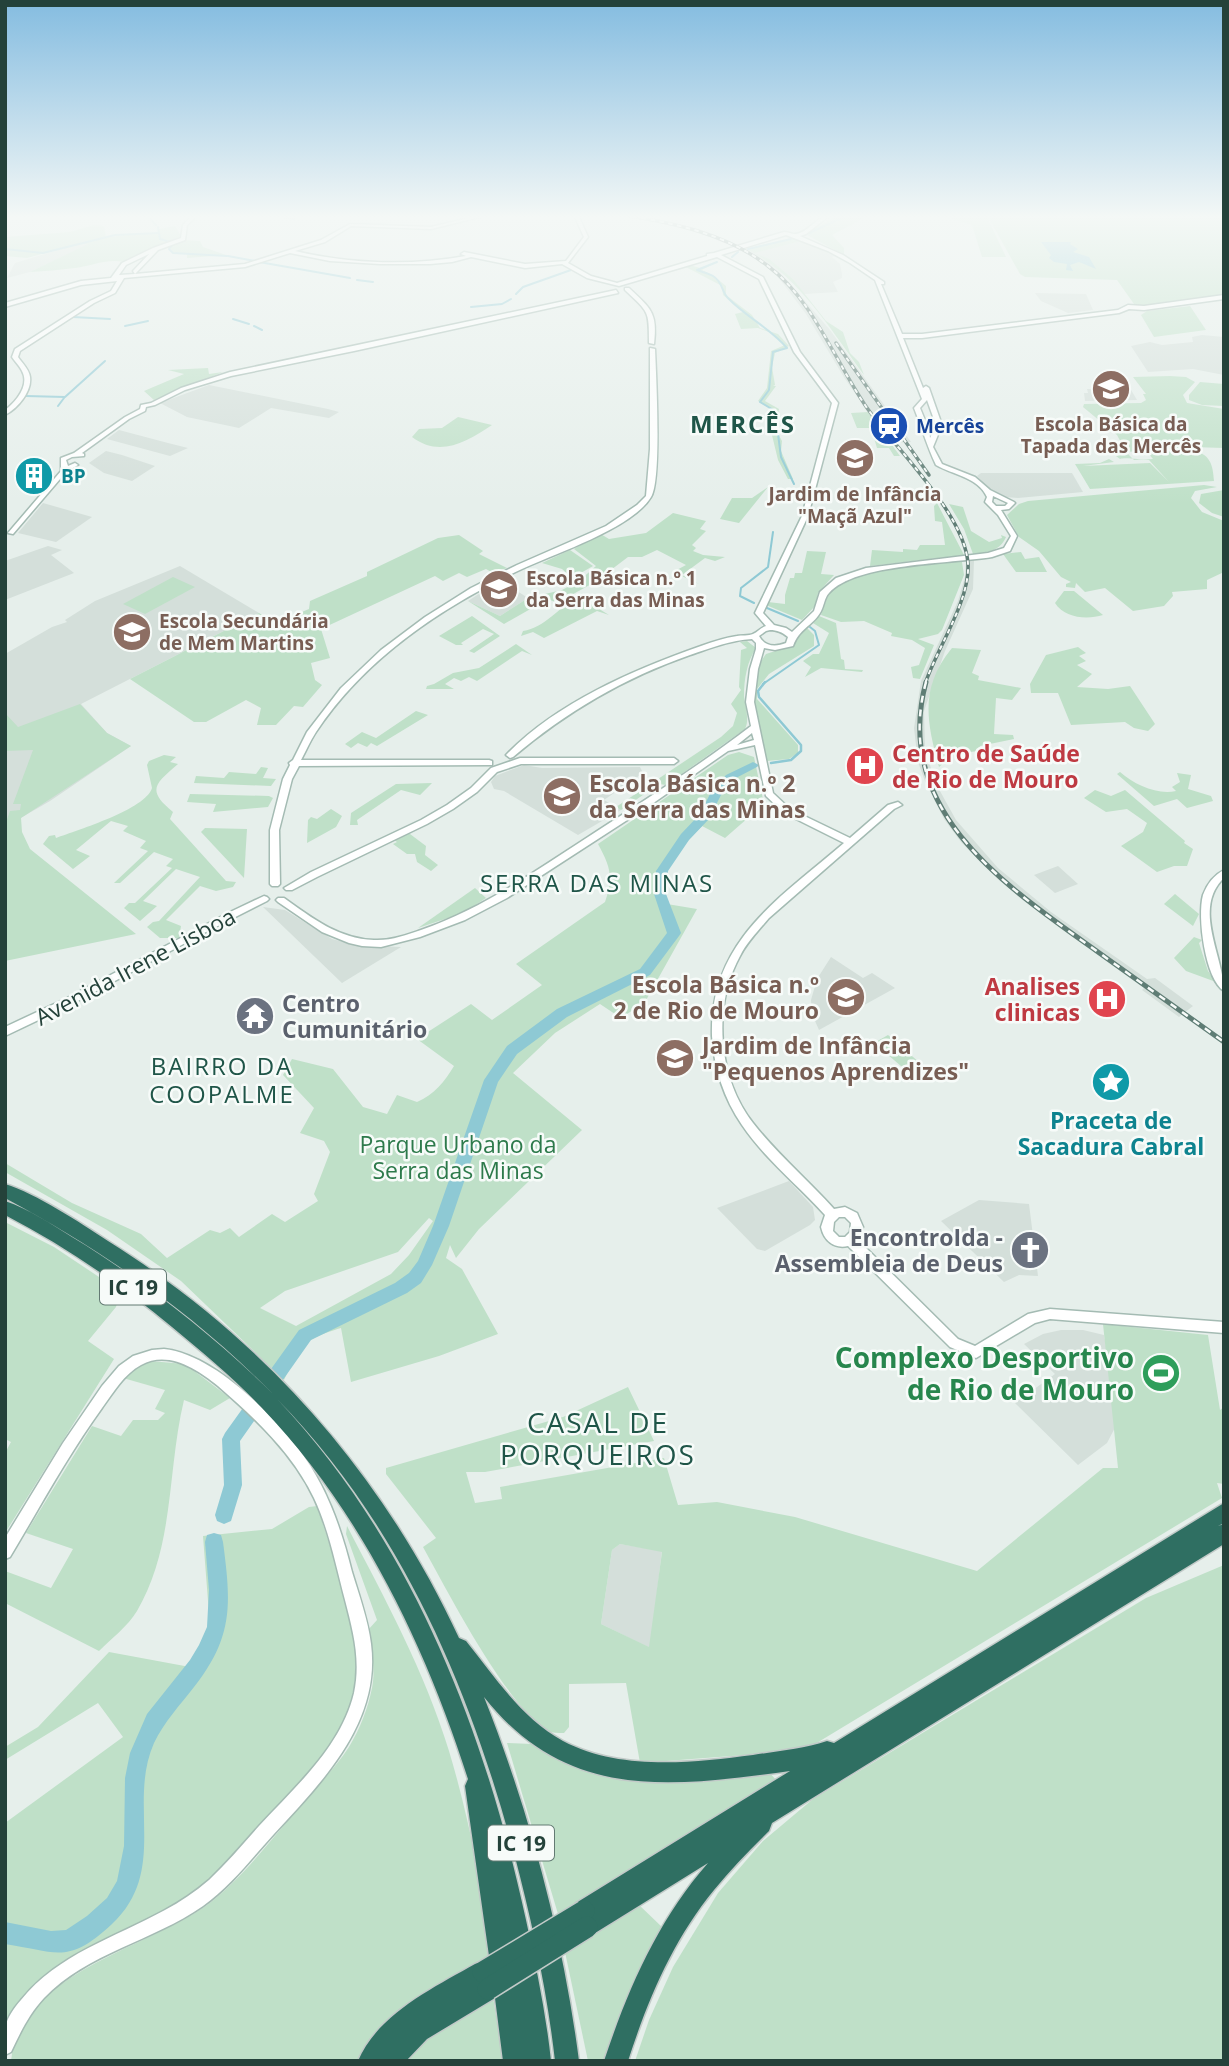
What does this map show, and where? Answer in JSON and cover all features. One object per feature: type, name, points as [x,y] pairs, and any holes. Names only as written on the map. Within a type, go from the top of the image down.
[{"type":"highway","name":"IC 19","points":[[5,1190],[71,1226],[178,1299],[251,1372],[325,1469],[382,1554],[432,1650],[472,1753],[508,1880],[540,2061]]},
{"type":"highway","name":"IC 19","points":[[5,1207],[108,1269],[251,1372]]},
{"type":"highway","name":"IC 19","points":[[280,1413],[340,1457],[424,1586],[447,1633],[491,1745],[527,1862],[538,1906],[567,2061]]},
{"type":"highway","points":[[586,1919],[848,1744],[1224,1512]]},
{"type":"highway","points":[[370,2061],[385,2040],[403,2024],[486,1980],[775,1808],[1224,1533]]},
{"type":"highway","points":[[447,1633],[524,1725],[561,1751],[602,1766],[624,1771],[716,1769],[806,1758],[848,1744]]},
{"type":"highway","points":[[472,1753],[515,2061]]},
{"type":"highway","points":[[616,2061],[641,1988],[680,1918],[700,1889],[775,1808]]},
{"type":"highway","points":[[389,2061],[406,2041],[486,1980]]},
{"type":"street","points":[[5,413],[15,407],[28,381],[26,372],[15,357],[17,350],[77,311]]},
{"type":"street","points":[[5,539],[56,480],[64,468],[63,459],[75,455],[119,423],[143,410],[156,408],[153,404],[183,389],[230,374],[519,311]]},
{"type":"street","points":[[275,884],[275,824],[282,792],[293,763],[307,738],[337,699],[386,651],[448,607],[519,567],[614,524],[635,510],[650,494],[654,470],[652,319],[649,311]]},
{"type":"street","points":[[778,311],[797,352],[835,403],[805,516],[758,612],[776,628],[792,636]]},
{"type":"street","points":[[893,311],[907,338],[925,398],[918,408],[930,447],[939,465],[973,478],[988,495],[1011,502],[1012,505],[1004,511]]},
{"type":"street","points":[[907,338],[1115,311]]},
{"type":"street","points":[[907,338],[939,423],[930,447]]},
{"type":"street","points":[[919,404],[933,405]]},
{"type":"street","points":[[923,423],[939,423]]},
{"type":"street","points":[[64,468],[85,461],[87,447]]},
{"type":"street","points":[[75,455],[84,456]]},
{"type":"street","points":[[988,495],[989,505],[1004,511]]},
{"type":"street","points":[[759,655],[790,644],[792,636],[810,619],[828,588],[852,574],[998,552],[1010,547],[1012,534],[1004,511]]},
{"type":"street","points":[[801,626],[759,631],[757,640],[759,655],[750,690],[754,727],[768,790],[776,803],[850,842]]},
{"type":"street","points":[[289,888],[289,893],[281,900],[272,902],[261,895],[263,889],[275,884],[289,888],[457,801],[491,766],[510,755],[545,724],[612,684],[661,661],[736,639],[757,640],[773,648]]},
{"type":"street","points":[[281,900],[322,929],[358,942],[387,944],[469,917],[730,749],[754,727]]},
{"type":"street","points":[[730,749],[758,742]]},
{"type":"street","points":[[730,749],[753,752],[761,756]]},
{"type":"street","points":[[510,755],[518,757],[520,761]]},
{"type":"street","points":[[293,763],[491,766],[520,761],[674,761]]},
{"type":"street","points":[[832,1215],[769,1149],[736,1107],[720,1060],[718,1006],[722,985],[732,961],[749,934],[850,842],[891,807],[898,805]]},
{"type":"street","points":[[1224,873],[1212,885],[1206,915],[1212,963],[1224,986]]},
{"type":"street","name":"Avenida Irene Lisboa","points":[[5,1032],[61,1007],[164,948],[264,899]]},
{"type":"street","points":[[846,1214],[855,1219],[859,1227],[854,1237],[839,1240],[827,1231],[826,1222],[832,1215],[846,1214]]},
{"type":"street","points":[[854,1237],[954,1343],[976,1352],[1032,1318],[1051,1314],[1224,1328]]},
{"type":"street","points":[[5,1552],[102,1395],[127,1366],[153,1354],[172,1354],[187,1358],[214,1375],[240,1398],[280,1413],[299,1461],[312,1480],[337,1541],[364,1648],[363,1685],[352,1722],[340,1743],[316,1774],[217,1884],[195,1902],[56,1975],[31,1997],[15,2021],[5,2046]]},
{"type":"shaded area","points":[[804,311],[814,311],[830,330],[911,442],[891,443],[845,379]]},
{"type":"shaded area","points":[[1192,337],[1224,337],[1224,375],[1193,369],[1148,372],[1131,346],[1150,342],[1162,345],[1193,342]]},
{"type":"shaded area","name":"Escola Básica da Tapada das Mercês","points":[[1103,378],[1124,378],[1137,400],[1085,401],[1084,393],[1088,393],[1087,389],[1092,389]]},
{"type":"shaded area","points":[[209,385],[339,412],[329,418],[271,408],[239,428],[187,417],[160,403]]},
{"type":"shaded area","points":[[119,430],[188,448],[170,456],[107,439]]},
{"type":"shaded area","points":[[106,451],[155,466],[132,481],[104,473],[89,463]]},
{"type":"shaded area","points":[[981,473],[1072,473],[1083,492],[1005,497],[988,489],[977,476]]},
{"type":"shaded area","points":[[43,503],[92,517],[56,542],[18,533]]},
{"type":"shaded area","points":[[48,546],[62,550],[51,555],[74,573],[5,600],[5,561]]},
{"type":"shaded area","points":[[974,560],[973,589],[945,651],[924,711],[925,748],[935,782],[956,820],[998,868],[1051,912],[1147,979],[1155,978],[1193,1006],[1179,1017],[1142,990],[1145,987],[1039,912],[998,879],[961,842],[944,819],[925,781],[918,762],[914,728],[921,681],[958,601],[965,577],[966,561]]},
{"type":"shaded area","points":[[180,566],[259,613],[81,704],[107,733],[131,746],[50,801],[5,827],[5,654],[52,627],[67,622],[65,620],[95,601]]},
{"type":"shaded area","name":"Escola Básica n.º 1 da Serra das Minas","points":[[500,580],[528,598],[500,616],[468,601]]},
{"type":"shaded area","name":"Escola Básica n.º 2 da Serra das Minas","points":[[524,765],[542,768],[640,767],[643,773],[604,800],[621,810],[578,835],[504,791],[494,789],[491,782],[495,776]]},
{"type":"shaded area","points":[[1058,866],[1078,884],[1055,893],[1034,875]]},
{"type":"shaded area","points":[[263,907],[285,910],[332,939],[355,945],[401,947],[342,983]]},
{"type":"shaded area","name":"Escola Básica n.º 2 de Rio de Mouro","points":[[831,957],[863,978],[872,973],[895,988],[819,1030],[812,1014],[811,1000],[817,979]]},
{"type":"shaded area","points":[[789,1181],[813,1207],[815,1220],[765,1251],[757,1249],[717,1208]]},
{"type":"shaded area","points":[[979,1200],[1029,1204],[1038,1276],[1019,1275],[1004,1282],[941,1221]]},
{"type":"shaded area","points":[[1061,1330],[1083,1330],[1104,1335],[1119,1420],[1107,1443],[1078,1465],[1015,1403],[1055,1374],[1024,1344],[1043,1334]]},
{"type":"shaded area","points":[[620,1544],[662,1551],[650,1648],[601,1624],[612,1550]]},
{"type":"green space","points":[[818,311],[826,321],[843,332],[850,353],[859,362],[864,375]]},
{"type":"green space","points":[[1146,311],[1194,311],[1206,330],[1154,337],[1141,315]]},
{"type":"green space","points":[[743,312],[752,315],[760,328],[778,334],[789,346],[775,353],[772,367],[773,386],[776,386],[765,401],[779,409],[775,428],[782,441],[781,451],[793,479],[788,479],[778,460],[770,427],[771,409],[758,401],[767,388],[771,351],[785,345],[772,333],[758,328],[741,329],[735,314]]},
{"type":"green space","points":[[208,368],[209,374],[223,372],[154,400],[144,391],[184,374],[168,370]]},
{"type":"green space","points":[[1133,377],[1186,377],[1195,382],[1183,395],[1187,403],[1224,409],[1224,448],[1192,447],[1126,452],[1117,435],[1083,407],[1084,404],[1141,403],[1146,400],[1143,394],[1146,394]]},
{"type":"green space","points":[[1200,382],[1224,384],[1224,406],[1202,405],[1189,400],[1189,395]]},
{"type":"green space","points":[[868,412],[900,456],[894,456],[889,448],[877,448],[871,428],[857,428],[851,413]]},
{"type":"green space","points":[[458,417],[492,425],[463,442],[443,447],[422,443],[412,437],[419,429],[442,428]]},
{"type":"green space","points":[[1192,450],[1207,457],[1213,470],[1214,481],[1090,489],[1075,464],[1100,463],[1109,459],[1114,462],[1083,466],[1150,463],[1169,482],[1149,460],[1142,460],[1153,459],[1148,453]]},
{"type":"green space","points":[[1128,454],[1133,459],[1120,459],[1116,456]]},
{"type":"green space","points":[[1204,485],[1217,487],[1195,491],[1191,498],[1202,512],[1224,521],[1224,572],[1207,580],[1207,589],[1172,592],[1173,596],[1164,606],[1133,611],[1105,588],[1085,592],[1076,583],[1075,588],[1066,587],[1066,584],[1071,582],[1061,577],[1039,551],[1019,537],[1007,515],[1019,504],[1028,501]]},
{"type":"green space","points":[[768,487],[739,523],[720,519],[732,498],[752,498]]},
{"type":"green space","points":[[1224,490],[1224,517],[1212,513],[1199,503],[1201,494]]},
{"type":"green space","points":[[937,503],[964,555],[870,566],[872,550],[903,552],[903,549],[917,550],[920,545],[945,545],[942,522],[935,521],[934,506]]},
{"type":"green space","points":[[949,504],[963,507],[971,531],[989,542],[1002,538],[1001,535],[1006,537],[1003,542],[992,550],[973,554],[964,529]]},
{"type":"green space","points":[[673,513],[706,521],[700,529],[706,531],[692,545],[696,548],[693,551],[725,557],[715,561],[705,558],[682,575],[699,584],[673,572],[686,565],[657,550],[642,557],[628,557],[595,582],[557,603],[548,599],[504,624],[468,601],[500,616],[528,598],[562,590],[579,581],[596,566],[574,549],[599,533],[609,539],[646,533]]},
{"type":"green space","points":[[459,535],[483,551],[479,554],[507,568],[493,573],[486,569],[467,577],[459,573],[443,581],[435,576],[321,629],[330,658],[311,663],[315,680],[322,685],[303,707],[294,706],[276,725],[257,725],[261,708],[246,700],[206,722],[194,722],[130,679],[259,613],[275,623],[309,609],[310,601],[367,576],[367,572],[438,538]]},
{"type":"green space","points":[[570,550],[593,566],[572,578],[562,569],[542,563]]},
{"type":"green space","points":[[807,551],[826,552],[821,574],[834,575],[818,593],[815,606],[802,620],[766,605],[768,602],[785,604],[790,578],[794,578],[795,573],[802,573]]},
{"type":"green space","points":[[1021,552],[1025,559],[1039,557],[1047,572],[1016,572],[1003,554]]},
{"type":"green space","points":[[962,562],[964,575],[942,630],[938,634],[918,639],[934,645],[920,679],[913,678],[911,667],[919,665],[925,648],[912,640],[891,636],[892,633],[864,621],[841,622],[821,615],[830,592],[846,581],[897,568]]},
{"type":"green space","points":[[173,577],[195,587],[145,614],[123,604]]},
{"type":"green space","points":[[1064,591],[1074,591],[1103,615],[1083,617],[1064,612],[1055,603]]},
{"type":"green space","points":[[574,599],[591,604],[609,615],[597,611],[544,638],[533,632],[521,636],[523,631],[545,621]]},
{"type":"green space","points":[[472,616],[500,636],[474,653],[469,651],[494,634],[483,629],[461,643],[463,645],[456,645],[439,636]]},
{"type":"green space","points":[[819,616],[836,623],[845,669],[863,670],[862,672],[821,668],[805,677],[811,667],[803,661],[813,654],[819,654],[829,633],[813,623]]},
{"type":"green space","points":[[806,627],[814,635],[814,646],[769,674],[757,689],[757,699],[798,745],[798,753],[789,759],[767,761],[754,707],[755,679],[766,654],[794,645],[797,636]]},
{"type":"green space","points":[[747,641],[756,648],[745,677],[745,729],[666,785],[659,784],[621,810],[616,807],[721,737],[733,726],[737,713],[731,704],[741,690],[741,650],[747,648],[740,642]]},
{"type":"green space","points":[[516,644],[532,655],[522,651],[477,681],[469,677],[461,681],[454,678],[445,684],[454,689],[426,689],[453,673],[479,668]]},
{"type":"green space","points":[[1078,647],[1086,653],[1079,656],[1086,661],[1077,665],[1092,674],[1077,687],[1108,689],[1130,686],[1155,724],[1148,731],[1134,728],[1125,722],[1071,725],[1058,693],[1031,693],[1030,684],[1046,655]]},
{"type":"green space","points":[[952,648],[981,650],[972,673],[979,676],[978,680],[1021,688],[1012,700],[996,698],[994,734],[1013,735],[1014,739],[980,746],[978,751],[954,754],[939,767],[929,719],[930,690],[942,662]]},
{"type":"green space","points":[[80,704],[107,733],[131,746],[21,818],[22,832],[30,849],[136,934],[5,961],[5,825],[10,811],[20,810],[21,804],[13,804],[33,750],[5,751],[5,713],[18,727]]},
{"type":"green space","points":[[416,711],[428,715],[377,746],[371,743],[367,747],[358,743],[351,748],[345,744],[362,732],[376,738]]},
{"type":"green space","name":"Parque Urbano da Serra das Minas","points":[[739,752],[754,757],[764,804],[725,838],[702,826],[680,849],[664,874],[667,904],[697,909],[645,1002],[621,1018],[600,1004],[555,1033],[513,1073],[582,1130],[479,1229],[456,1258],[450,1245],[446,1258],[462,1269],[498,1334],[439,1356],[351,1382],[341,1328],[310,1340],[295,1358],[284,1380],[181,1281],[107,1230],[5,1172],[5,1163],[72,1203],[141,1234],[167,1258],[210,1230],[220,1233],[230,1228],[239,1237],[272,1214],[285,1222],[318,1201],[314,1194],[330,1152],[324,1141],[300,1133],[314,1108],[283,1075],[292,1059],[333,1069],[363,1107],[387,1114],[397,1095],[417,1102],[429,1096],[454,1066],[417,1039],[471,1004],[492,1020],[542,985],[516,964],[605,902],[609,872],[598,844],[728,755]],"holes":[[[429,1218],[433,1221],[409,1255],[391,1274],[296,1326],[260,1308],[285,1291],[398,1252]]]},
{"type":"green space","points":[[164,755],[176,757],[170,762],[178,764],[157,787],[159,798],[173,812],[170,819],[226,881],[236,882],[233,887],[216,891],[200,886],[166,920],[181,926],[179,938],[160,938],[147,927],[159,921],[200,877],[176,869],[143,901],[157,906],[140,921],[124,908],[129,903],[135,903],[172,868],[166,866],[173,859],[154,852],[120,883],[114,883],[148,851],[140,848],[146,841],[123,831],[128,826],[111,821],[76,850],[90,856],[73,869],[43,844],[49,836],[55,835],[56,838],[79,830],[138,804],[152,788],[147,765],[149,761]]},
{"type":"green space","points":[[261,767],[268,768],[263,778],[276,779],[271,786],[194,783],[196,776],[224,778],[229,772],[256,774]]},
{"type":"green space","points":[[1120,772],[1146,788],[1161,792],[1176,791],[1172,787],[1180,782],[1177,773],[1191,775],[1188,789],[1211,796],[1213,801],[1187,808],[1177,799],[1154,806],[1117,774]]},
{"type":"green space","points":[[432,783],[420,795],[401,790],[357,820],[358,825],[350,825],[351,813],[396,784]]},
{"type":"green space","points":[[1095,790],[1111,796],[1125,790],[1193,849],[1187,866],[1174,866],[1157,872],[1121,846],[1143,832],[1147,823],[1127,809],[1106,812],[1084,798]]},
{"type":"green space","points":[[190,794],[273,798],[268,807],[213,812],[216,804],[187,802]]},
{"type":"green space","points":[[331,809],[342,816],[336,827],[307,843],[308,820],[311,817],[317,819]]},
{"type":"green space","points":[[205,828],[247,829],[244,878],[201,832]]},
{"type":"green space","points":[[402,834],[410,834],[426,846],[425,855],[438,865],[431,871],[417,862],[415,854],[407,854],[393,844],[397,842],[393,839]]},
{"type":"green space","points":[[475,888],[486,898],[463,913],[418,928]]},
{"type":"green space","points":[[1175,894],[1199,914],[1193,926],[1164,904]]},
{"type":"green space","points":[[1194,937],[1202,940],[1199,943],[1208,971],[1216,982],[1186,971],[1174,958]]},
{"type":"green space","points":[[888,1035],[921,1064],[908,1072],[874,1043]]},
{"type":"green space","points":[[5,1222],[54,1247],[120,1291],[116,1307],[88,1341],[114,1359],[5,1533],[5,1453],[11,1442],[5,1439]]},
{"type":"green space","points":[[1103,1324],[1208,1335],[1220,1410],[1224,1407],[1224,1484],[1217,1483],[1222,1498],[815,1744],[782,1752],[640,1763],[626,1683],[569,1684],[569,1727],[564,1733],[548,1731],[532,1718],[497,1674],[423,1547],[436,1538],[386,1474],[386,1468],[563,1417],[628,1387],[654,1441],[485,1472],[466,1472],[475,1503],[502,1499],[500,1487],[664,1458],[678,1505],[717,1502],[795,1517],[977,1571],[1103,1468],[1118,1468]],"holes":[[[620,1544],[662,1552],[649,1647],[601,1624],[612,1550]]]},
{"type":"green space","points":[[150,1361],[185,1364],[230,1398],[210,1410],[184,1400],[158,1560],[137,1611],[99,1651],[5,1603],[5,1571],[51,1588],[73,1549],[26,1533],[92,1426],[121,1436],[133,1420],[158,1420],[165,1413],[155,1409],[165,1390],[123,1378],[137,1366]]},
{"type":"green space","points":[[317,1506],[350,1607],[361,1652],[356,1696],[330,1750],[234,1859],[192,1895],[51,1971],[22,1997],[5,2022],[5,1823],[123,1737],[98,1703],[5,1760],[5,1747],[38,1727],[109,1652],[190,1667],[206,1641],[210,1627],[203,1536],[272,1529],[309,1507]]},
{"type":"green space","points":[[347,1526],[403,1636],[439,1722],[463,1801],[496,1954],[359,2061],[11,2061],[20,2031],[37,2006],[61,1985],[90,1966],[181,1921],[220,1895],[257,1857],[349,1747],[363,1718],[372,1688],[373,1666],[368,1630],[377,1620],[346,1534]]},
{"type":"green space","points":[[1224,1565],[1224,2061],[635,2061],[649,2020],[673,1967],[718,1893],[763,1841],[813,1799],[1146,1598]]},
{"type":"green space","points":[[507,1743],[532,1744],[587,1771],[613,1778],[666,1779],[767,1770],[778,1782],[558,1914]]},
{"type":"green space","points":[[637,1903],[663,1928],[608,2061],[588,2061],[565,1952]]},
{"type":"green space","points":[[493,1997],[503,2061],[401,2061],[432,2034]]},
{"type":"waterway","points":[[743,311],[787,348],[773,352],[769,390],[760,402],[775,411],[781,457],[794,484]]},
{"type":"waterway","points":[[73,317],[110,319]]},
{"type":"waterway","points":[[233,319],[249,324]]},
{"type":"waterway","points":[[125,326],[148,321]]},
{"type":"waterway","points":[[254,326],[262,330]]},
{"type":"waterway","points":[[26,396],[65,397],[105,361]]},
{"type":"waterway","points":[[58,406],[64,398]]},
{"type":"waterway","points":[[754,603],[740,596],[741,588],[768,567],[773,532]]},
{"type":"waterway","points":[[767,608],[798,621]]},
{"type":"waterway","points":[[764,683],[819,645],[815,631],[810,627]]},
{"type":"waterway","points":[[764,683],[758,691],[759,697],[801,745],[801,751],[791,760],[771,763]]},
{"type":"waterway","points":[[344,1316],[401,1288],[415,1278],[424,1265],[441,1226],[491,1080],[512,1050],[562,1013],[645,972],[674,933],[660,894],[662,871],[685,837],[705,816],[716,794],[730,777],[753,765]]},
{"type":"waterway","points":[[224,1515],[233,1485],[231,1439],[305,1335],[338,1319]]},
{"type":"waterway","points":[[5,1933],[51,1943],[67,1941],[82,1934],[115,1906],[127,1886],[135,1846],[134,1801],[140,1753],[155,1722],[197,1667],[217,1627],[218,1590],[214,1542]]},
{"type":"railway","points":[[809,311],[865,405],[942,503],[964,544],[968,564],[964,593],[925,684]]},
{"type":"railway","points":[[836,343],[929,475]]},
{"type":"railway","points":[[926,682],[920,728],[925,769],[941,807],[965,841],[994,872],[1028,901],[1224,1042]]},
{"type":"place","name":"Escola Básica da Tapada das Mercês","points":[[1111,389]]},
{"type":"place","name":"Mercês","points":[[889,426]]},
{"type":"place","name":"Jardim de Infância \"Maçã Azul\"","points":[[855,458]]},
{"type":"place","name":"BP","points":[[34,476]]},
{"type":"place","name":"Escola Básica n.º 1 da Serra das Minas","points":[[499,589]]},
{"type":"place","name":"Escola Secundária de Mem Martins","points":[[132,632]]},
{"type":"place","name":"Centro de Saúde de Rio de Mouro","points":[[865,766]]},
{"type":"place","name":"Escola Básica n.º 2 da Serra das Minas","points":[[562,796]]},
{"type":"place","name":"Escola Básica n.º 2 de Rio de Mouro","points":[[846,997]]},
{"type":"place","name":"Analises clinicas","points":[[1107,999]]},
{"type":"place","name":"Centro Cumunitário","points":[[255,1016]]},
{"type":"place","name":"Jardim de Infância \"Pequenos Aprendizes\"","points":[[675,1058]]},
{"type":"place","name":"Praceta de Sacadura Cabral","points":[[1111,1082]]},
{"type":"place","name":"EncontroIda - Assembleia de Deus","points":[[1030,1250]]},
{"type":"place","name":"Complexo Desportivo de Rio de Mouro","points":[[1161,1373]]},
{"type":"district","name":"MERCÊS","points":[[743,423]]},
{"type":"district","name":"SERRA DAS MINAS","points":[[597,882]]},
{"type":"district","name":"BAIRRO DA COOPALME","points":[[222,1079]]},
{"type":"district","name":"CASAL DE PORQUEIROS","points":[[598,1438]]}]
